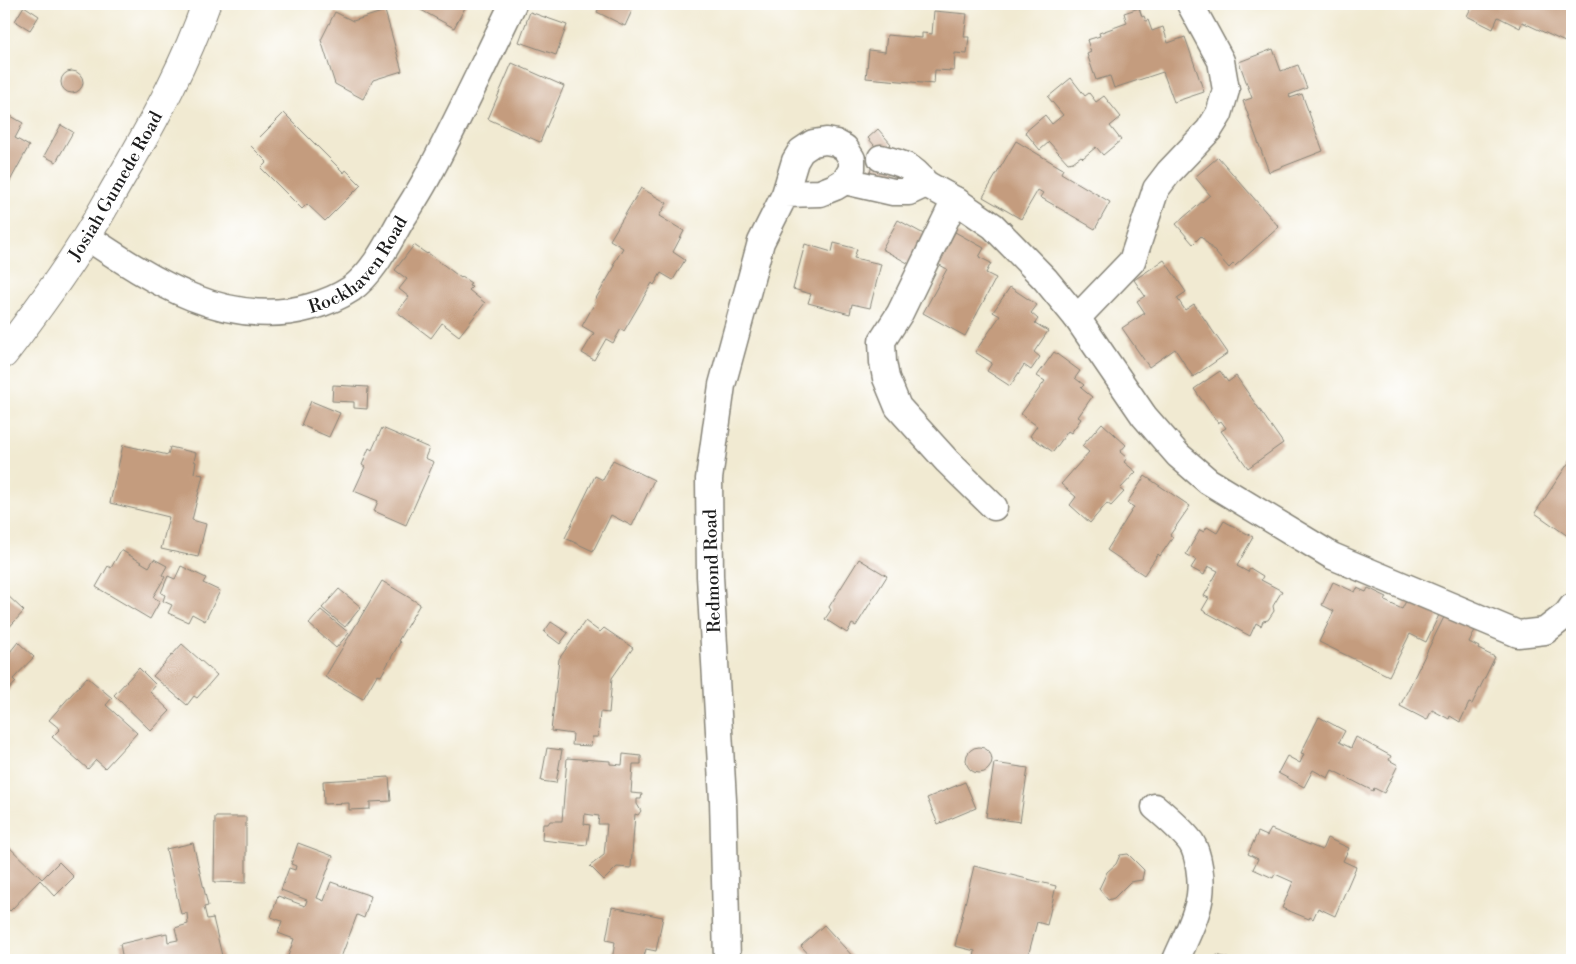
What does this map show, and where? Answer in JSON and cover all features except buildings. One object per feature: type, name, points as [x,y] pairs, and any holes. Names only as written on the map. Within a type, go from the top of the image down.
[{"type":"main road","name":"Josiah Gumede Road","points":[[4,354],[49,294],[87,237],[164,99],[184,58],[206,4]]},
{"type":"street","name":"Rockhaven Road","points":[[87,237],[130,266],[153,278],[203,301],[230,309],[274,314],[296,310],[335,298],[352,288],[368,272],[431,172],[512,4]]},
{"type":"street","points":[[1077,318],[1132,262],[1156,189],[1169,172],[1209,130],[1219,114],[1226,90],[1221,61],[1190,4]]},
{"type":"street","name":"Redmond Road","points":[[727,960],[723,800],[710,576],[710,479],[722,385],[761,242],[785,194],[795,161],[801,151],[813,143],[826,141],[836,143],[845,148],[852,159],[852,169],[845,181]]},
{"type":"street","points":[[881,158],[903,164],[918,173],[926,184],[955,200],[993,226],[1045,279],[1077,318],[1144,416],[1178,455],[1208,481],[1332,556],[1518,634],[1544,631],[1572,607]]},
{"type":"street","points":[[785,194],[820,192],[845,181],[893,192],[909,192],[926,184]]},
{"type":"street","points":[[955,200],[900,313],[882,341],[883,362],[886,378],[898,407],[946,461],[994,507]]},
{"type":"street","points":[[1155,807],[1175,824],[1192,844],[1199,862],[1200,894],[1192,922],[1176,960]]}]
